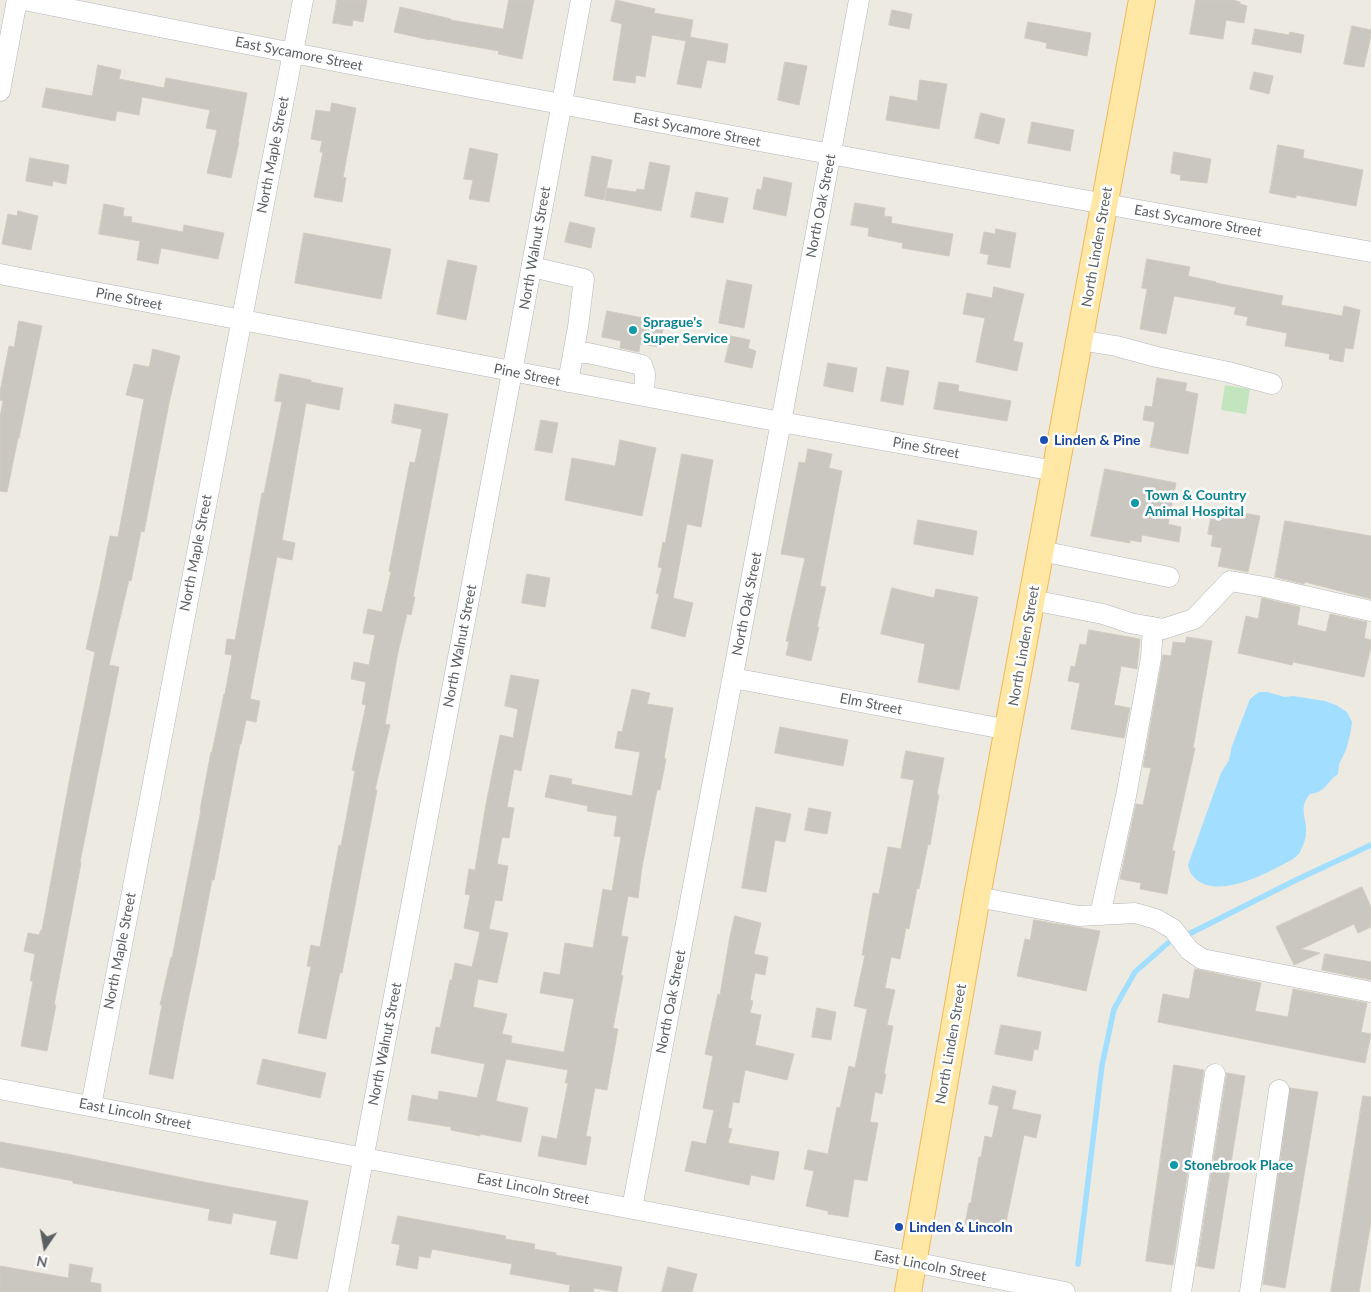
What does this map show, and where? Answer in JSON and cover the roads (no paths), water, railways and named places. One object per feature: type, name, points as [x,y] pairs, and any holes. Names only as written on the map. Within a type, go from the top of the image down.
[{"type":"main road","name":"North Linden Street","points":[[908,1292],[977,898],[1142,0]]},
{"type":"street","points":[[0,91],[2,71],[17,0]]},
{"type":"street","name":"East Sycamore Street","points":[[24,0],[831,155],[1371,252]]},
{"type":"street","name":"North Maple Street","points":[[90,1106],[303,0]]},
{"type":"street","name":"North Walnut Street","points":[[338,1292],[532,267],[580,0]]},
{"type":"street","name":"North Oak Street","points":[[632,1208],[859,0]]},
{"type":"street","points":[[532,267],[584,279],[568,382]]},
{"type":"street","name":"Pine Street","points":[[0,274],[512,372],[1055,471]]},
{"type":"street","points":[[1079,340],[1116,346],[1272,384]]},
{"type":"street","points":[[574,353],[642,365],[646,374],[644,396]]},
{"type":"street","points":[[1041,551],[1168,577]]},
{"type":"street","points":[[1032,600],[1103,614],[1130,623],[1162,629],[1194,619],[1230,581],[1265,587],[1371,612]]},
{"type":"street","points":[[1100,915],[1128,787],[1151,658],[1153,627]]},
{"type":"street","name":"Elm Street","points":[[733,678],[1009,730]]},
{"type":"street","points":[[977,898],[1079,916],[1135,914],[1156,919],[1173,929],[1189,950],[1202,959],[1371,992]]},
{"type":"street","points":[[1181,1292],[1215,1074]]},
{"type":"street","name":"East Lincoln Street","points":[[0,1089],[1065,1292]]},
{"type":"street","points":[[1250,1292],[1279,1090]]},
{"type":"water","points":[[1259,692],[1325,701],[1336,705],[1347,712],[1352,722],[1350,735],[1346,750],[1339,764],[1338,774],[1323,789],[1310,794],[1306,799],[1304,809],[1306,836],[1300,852],[1293,859],[1247,881],[1222,886],[1210,886],[1200,882],[1192,875],[1188,865],[1221,773],[1229,760],[1232,746],[1250,699]]},
{"type":"waterway","points":[[1189,934],[1296,880],[1371,845]]},
{"type":"waterway","points":[[1078,1264],[1102,1065],[1114,1009],[1135,972],[1168,943]]},
{"type":"place","name":"Sprague's Super Service","points":[[633,330]]},
{"type":"place","name":"Linden & Pine","points":[[1044,440]]},
{"type":"place","name":"Town & Country Animal Hospital","points":[[1135,503]]},
{"type":"place","name":"Stonebrook Place","points":[[1174,1165]]},
{"type":"place","name":"Linden & Lincoln","points":[[899,1227]]}]
